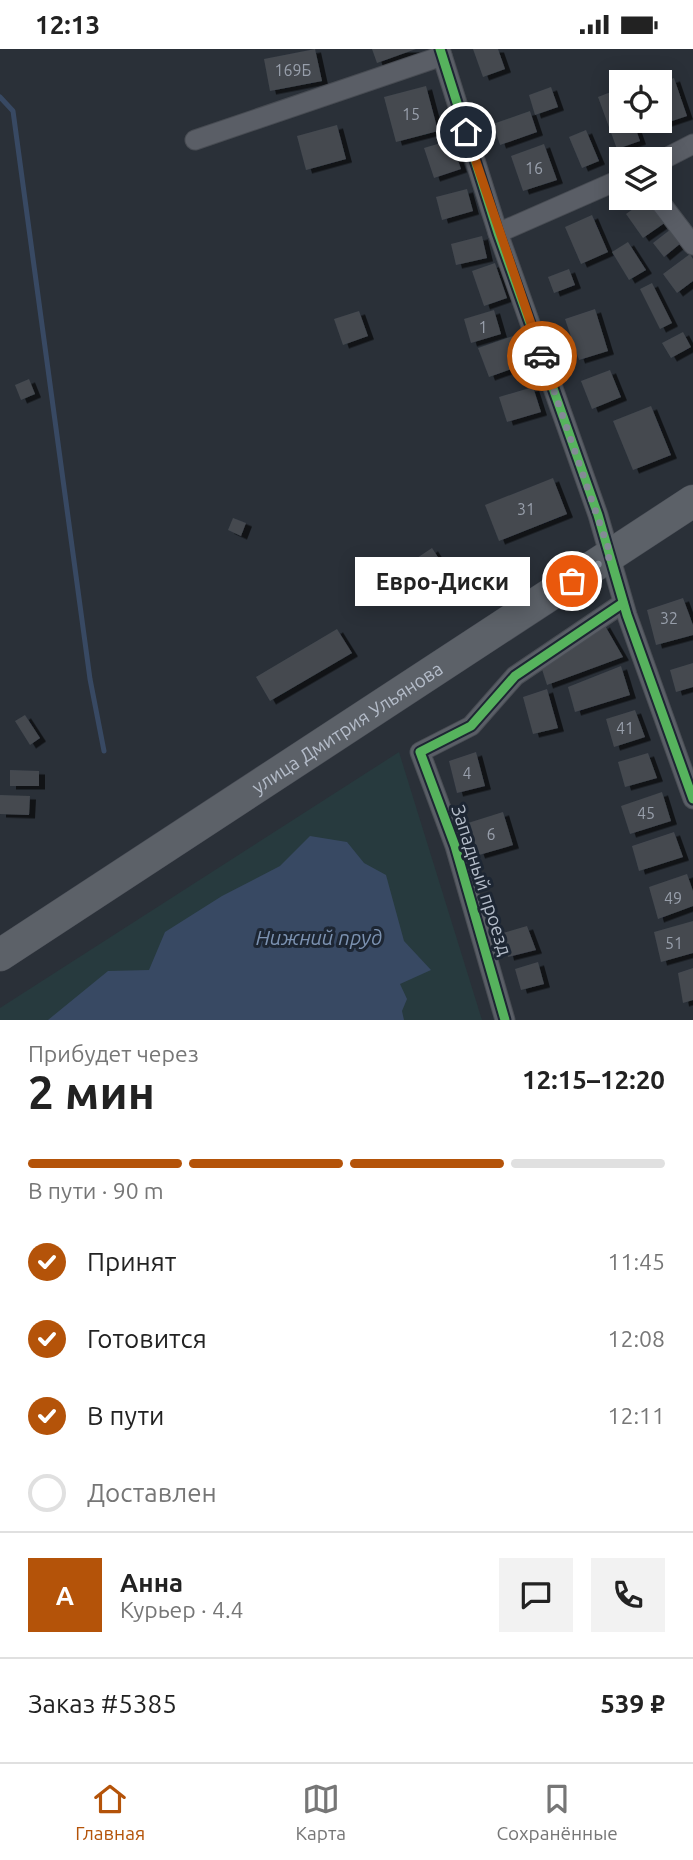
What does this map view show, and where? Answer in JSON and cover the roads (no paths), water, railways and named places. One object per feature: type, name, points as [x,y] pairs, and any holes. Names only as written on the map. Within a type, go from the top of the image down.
[{"type":"main road","name":"улица Дмитрия Ульянова","points":[[0,955],[693,501]]},
{"type":"street","points":[[195,140],[441,53],[498,233],[611,556],[625,609],[693,799]]},
{"type":"street","points":[[672,154],[693,144]]},
{"type":"street","points":[[498,233],[609,184]]},
{"type":"street","points":[[666,210],[693,245]]},
{"type":"street","name":"Западный проезд","points":[[506,1020],[456,846],[421,752],[471,726],[515,676],[625,609]]},
{"type":"water","name":"Нижний пруд","points":[[310,836],[347,842],[364,863],[386,875],[404,941],[431,970],[400,984],[407,999],[402,1011],[404,1020],[48,1020],[108,971],[149,970],[165,932],[222,896],[280,866]]},
{"type":"waterway","points":[[0,97],[13,111],[90,679],[104,751]]},
{"type":"place","name":"Евро-Диски","points":[[572,581]]}]
